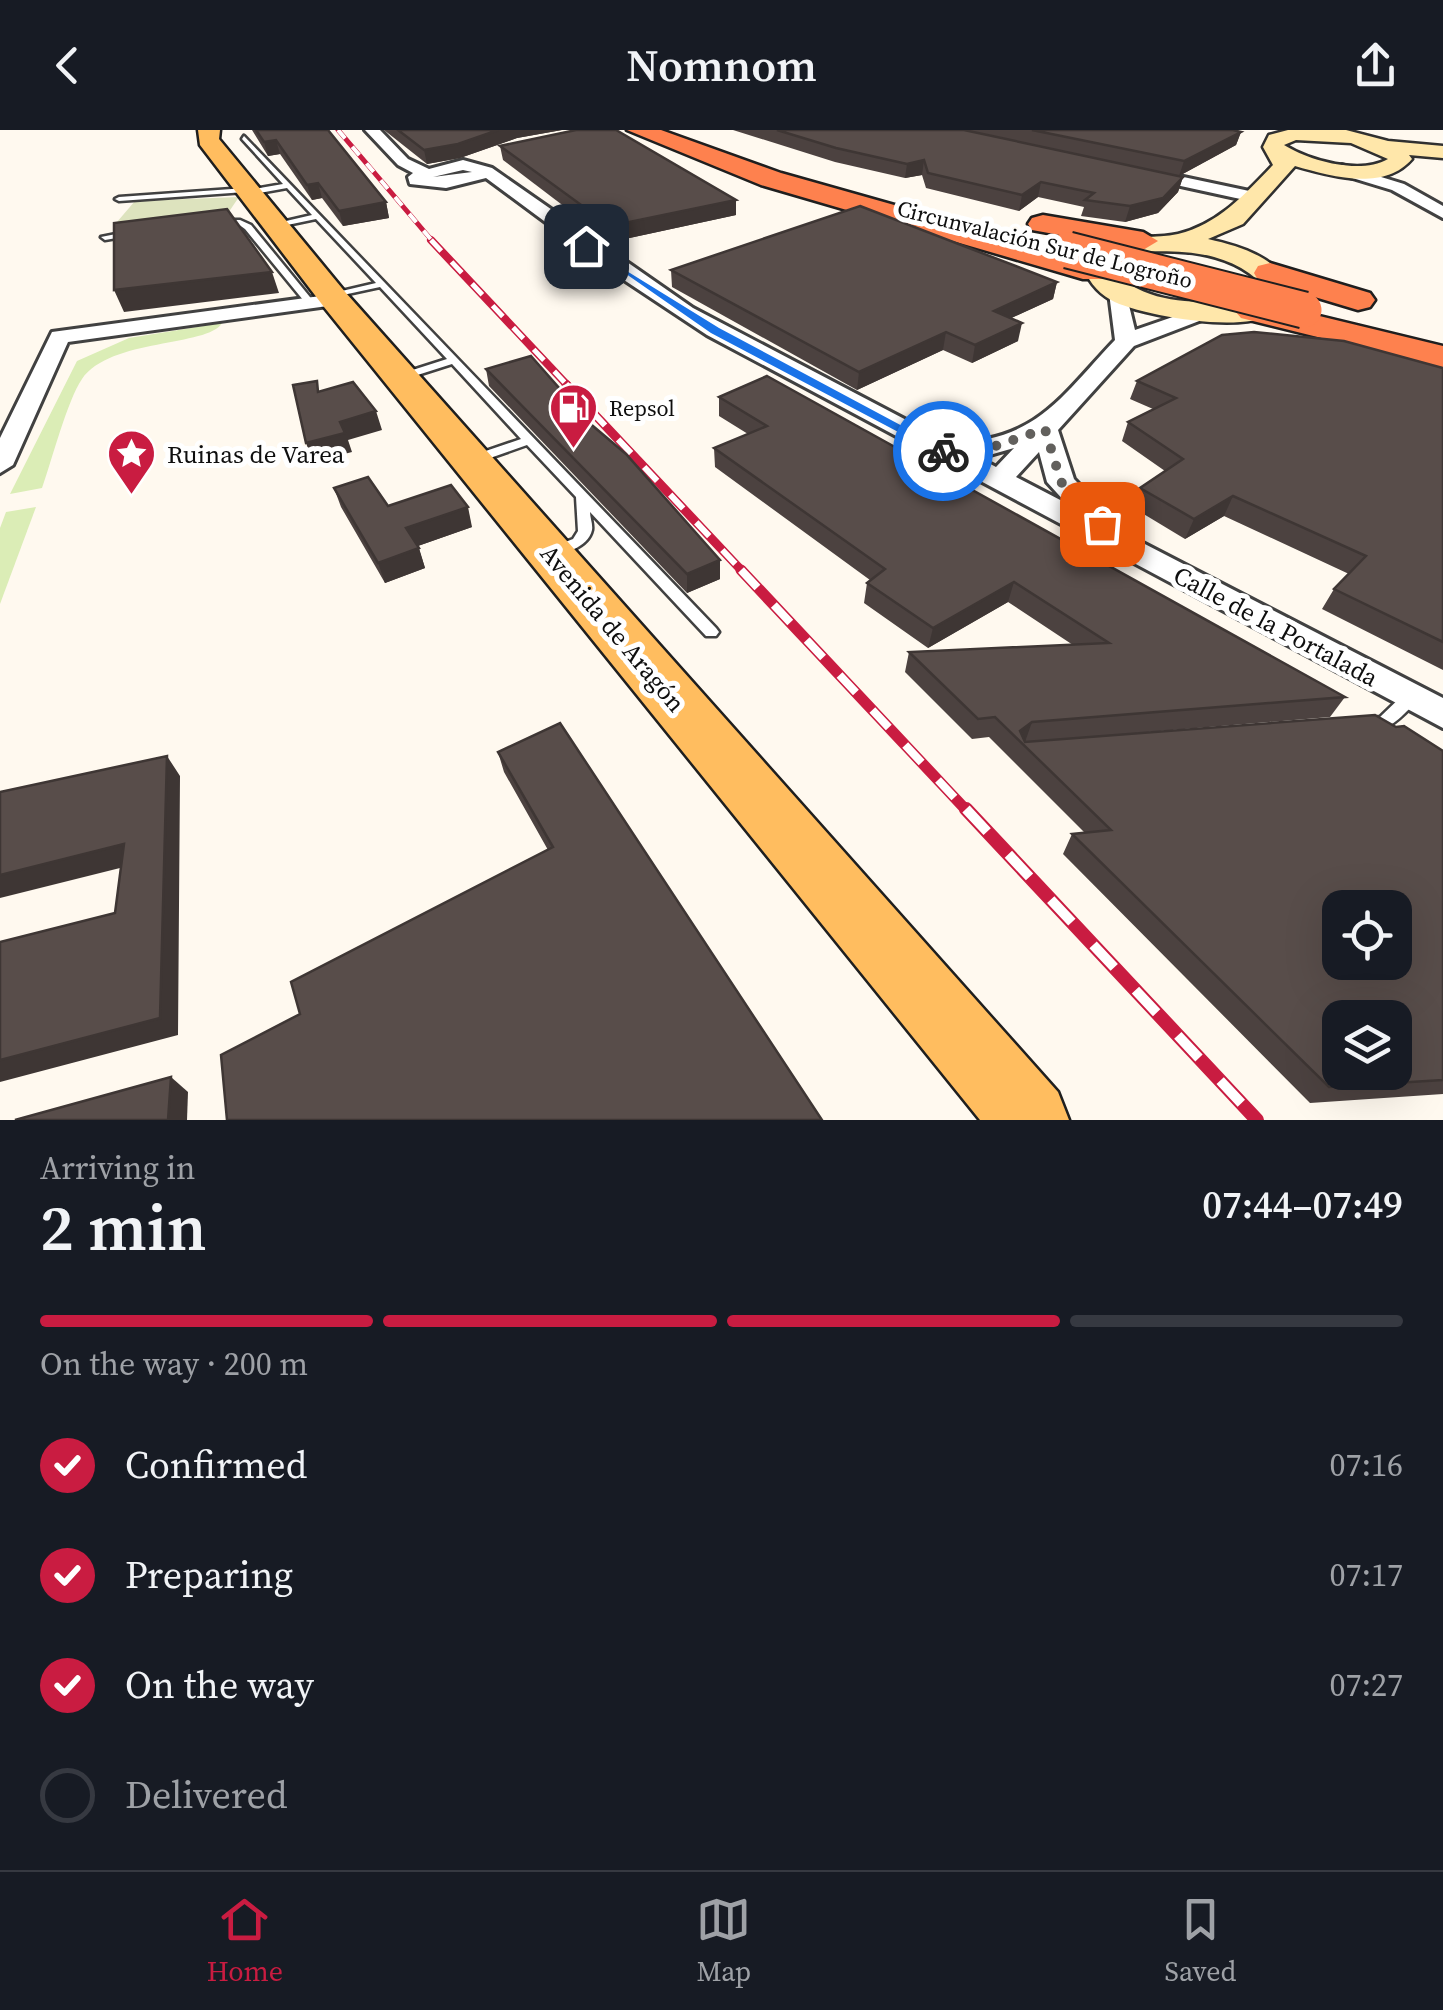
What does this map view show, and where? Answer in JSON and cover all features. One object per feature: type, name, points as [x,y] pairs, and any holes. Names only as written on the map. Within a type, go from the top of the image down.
[{"type":"highway","points":[[639,130],[772,179],[1102,258],[1096,237],[1014,218]]},
{"type":"highway","name":"Circunvalación Sur de Logroño","points":[[650,130],[797,178],[1443,346]]},
{"type":"highway","name":"Circunvalación Sur de Logroño","points":[[678,130],[1102,258]]},
{"type":"highway","points":[[692,130],[962,204]]},
{"type":"highway","points":[[1262,297],[1390,308]]},
{"type":"highway","points":[[1262,297],[1443,357]]},
{"type":"highway","name":"Circunvalación Sur de Logroño","points":[[1262,297],[1443,334]]},
{"type":"main road","name":"Avenida de Aragón","points":[[227,134],[208,140],[265,206],[326,300],[400,377],[1030,1120]]},
{"type":"main road","points":[[1268,140],[1301,134],[1346,134],[1394,165]]},
{"type":"main road","points":[[1102,258],[1180,242],[1234,219],[1284,166],[1268,140]]},
{"type":"main road","points":[[1268,140],[1337,169]]},
{"type":"main road","points":[[1273,178],[1394,165],[1443,155]]},
{"type":"main road","points":[[1234,219],[1262,297]]},
{"type":"main road","points":[[1180,242],[1262,297]]},
{"type":"main road","points":[[1102,258],[1153,305],[1262,297]]},
{"type":"street","points":[[372,130],[403,162],[423,172],[481,169],[480,156],[496,151]]},
{"type":"street","points":[[1301,134],[1328,130]]},
{"type":"street","points":[[1394,165],[1443,213]]},
{"type":"street","name":"Calle de la Portalada","points":[[481,169],[658,297],[939,450],[1443,714]]},
{"type":"street","points":[[1132,171],[1254,196]]},
{"type":"street","points":[[1102,258],[1126,340]]},
{"type":"street","points":[[999,480],[1126,340],[1262,297],[1443,368]]},
{"type":"street","points":[[0,465],[60,337],[326,300]]},
{"type":"street","points":[[939,450],[984,450],[1045,429]]},
{"type":"street","points":[[1045,429],[1061,482],[1126,547]]},
{"type":"street","points":[[1411,697],[1443,733]]},
{"type":"lane","points":[[119,199],[265,206],[382,284],[711,632]]},
{"type":"lane","points":[[265,206],[228,221],[248,227],[326,300],[382,284]]},
{"type":"lane","points":[[105,237],[140,232]]},
{"type":"lane","points":[[400,377],[454,360]]},
{"type":"lane","points":[[471,461],[529,440]]},
{"type":"lane","points":[[550,553],[578,542],[586,531],[582,496]]},
{"type":"lane","points":[[1344,726],[1384,723],[1411,697]]},
{"type":"green space","points":[[239,197],[226,216],[117,222],[135,201]]},
{"type":"green space","points":[[222,323],[213,331],[114,356],[95,366],[82,379],[71,401],[42,488],[10,494],[77,361],[129,338]]},
{"type":"green space","points":[[36,507],[0,604],[0,528],[6,512]]},
{"type":"building","points":[[256,130],[328,130],[386,202],[339,211],[318,183],[307,185],[276,140],[264,142]]},
{"type":"building","points":[[398,130],[498,130],[458,144],[424,150]]},
{"type":"building","points":[[576,130],[616,130],[736,200],[610,226],[500,146]]},
{"type":"building","points":[[777,130],[964,130],[1183,177],[1163,198],[1130,206],[1085,200],[1094,193],[1041,182],[1022,195],[928,173],[924,160],[907,164]]},
{"type":"building","points":[[1032,130],[1233,130],[1241,132],[1184,161]]},
{"type":"building","points":[[860,206],[1057,282],[994,311],[1022,323],[975,345],[946,332],[859,372],[671,270]]},
{"type":"building","points":[[227,209],[272,272],[114,290],[114,223]]},
{"type":"building","points":[[1254,332],[1344,341],[1443,368],[1443,642],[1334,589],[1366,556],[1233,496],[1194,519],[1140,488],[1183,459],[1128,422],[1176,398],[1137,381],[1222,335]]},
{"type":"building","points":[[531,356],[567,397],[561,399],[626,454],[720,560],[687,574],[486,369]]},
{"type":"building","points":[[767,376],[1345,697],[1032,722],[1020,731],[1025,742],[1375,715],[1396,727],[1404,726],[1443,751],[1443,1080],[1412,1082],[1412,1000],[1322,1000],[1322,1080],[1072,834],[1111,830],[995,717],[978,719],[909,652],[1109,643],[1014,582],[933,628],[867,583],[885,569],[714,448],[767,426],[719,397]]},
{"type":"building","points":[[317,381],[318,392],[353,382],[376,411],[340,422],[345,433],[306,443],[293,385]]},
{"type":"building","points":[[368,477],[388,506],[451,485],[468,507],[406,528],[419,548],[378,563],[334,488]]},
{"type":"building","points":[[560,723],[822,1120],[227,1120],[221,1055],[300,1014],[291,982],[553,847],[498,752]]},
{"type":"building","points":[[167,756],[160,1018],[0,1060],[0,942],[115,913],[124,844],[0,875],[0,792]]},
{"type":"building","points":[[171,1077],[168,1120],[15,1120]]},
{"type":"railway","points":[[338,130],[434,243]]},
{"type":"railway","points":[[431,240],[569,387]]},
{"type":"railway","points":[[566,384],[743,572]]},
{"type":"railway","points":[[741,570],[968,812]]},
{"type":"railway","points":[[966,809],[1257,1120]]},
{"type":"way so far","points":[[943,451],[984,450],[1045,429],[1061,482],[1102,524]]},
{"type":"place","name":"Repsol","points":[[574,450]]},
{"type":"place","name":"Ruinas de Varea","points":[[132,496]]},
{"type":"route","points":[[586,246],[658,297],[715,330],[943,451]]}]
